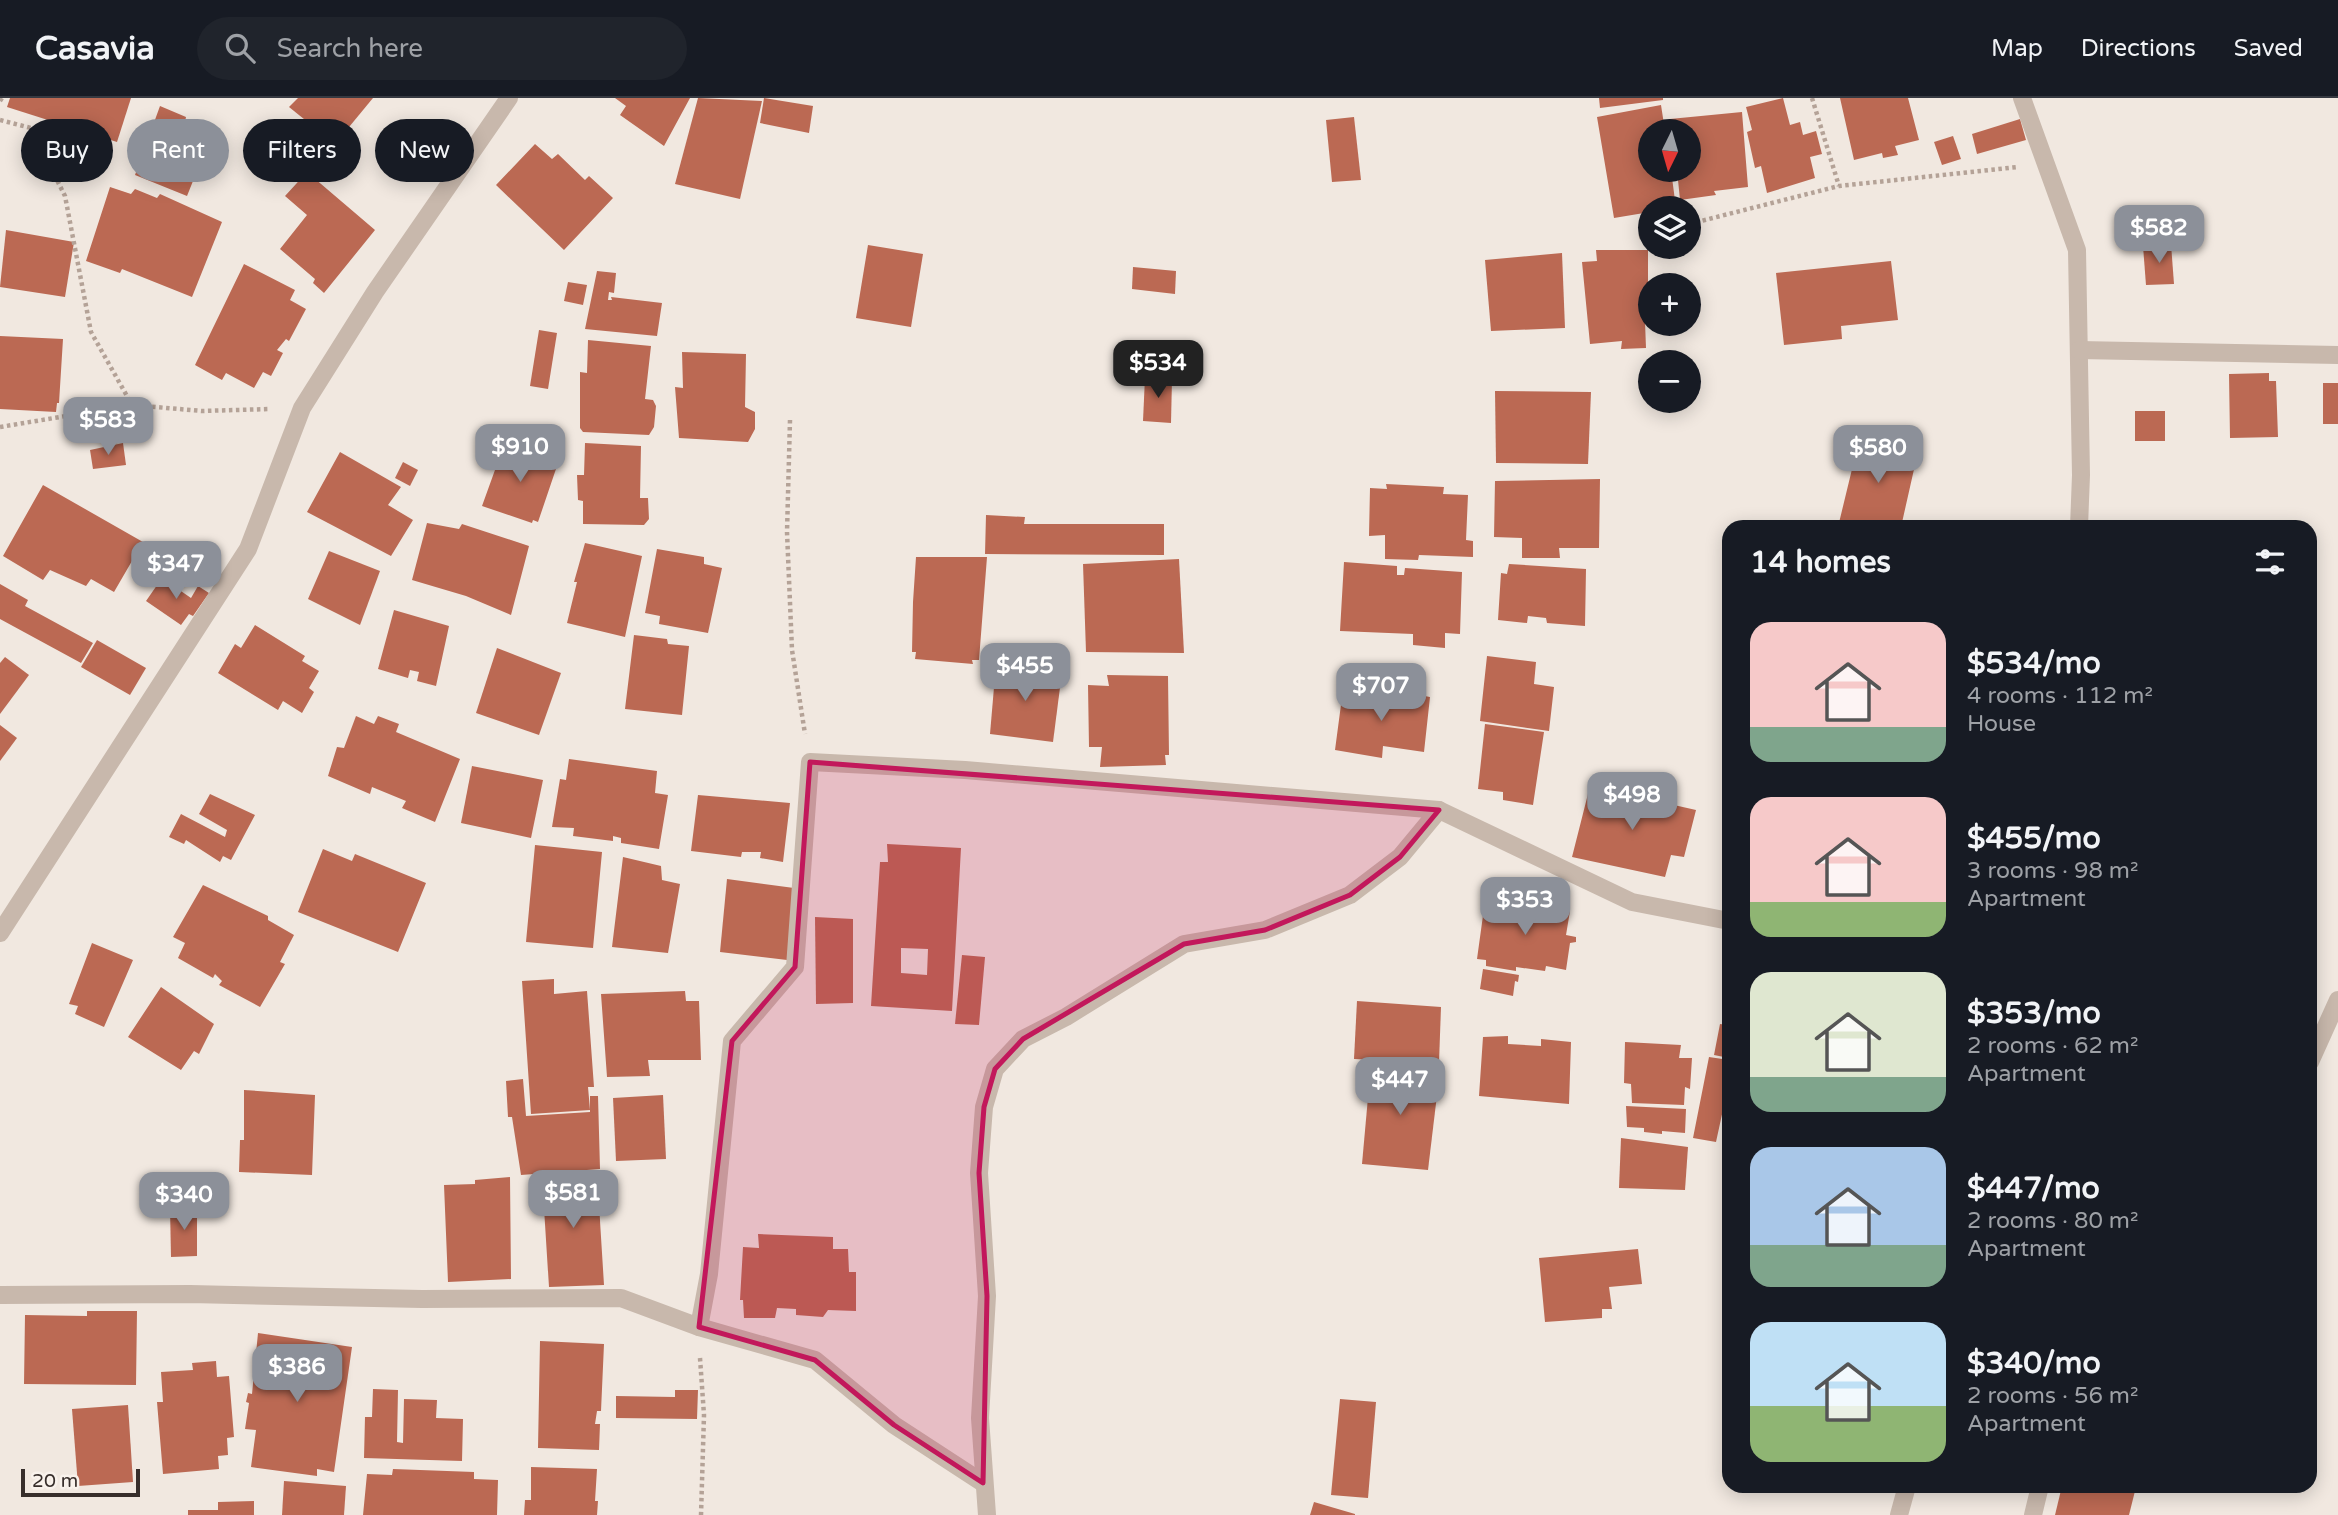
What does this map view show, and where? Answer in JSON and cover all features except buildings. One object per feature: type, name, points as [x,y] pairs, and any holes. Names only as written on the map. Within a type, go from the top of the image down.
[{"type":"street","points":[[0,933],[248,549],[302,408],[374,292],[509,98]]},
{"type":"street","points":[[2022,98],[2077,250],[2079,520]]},
{"type":"street","points":[[2079,350],[2338,355]]},
{"type":"street","points":[[699,1327],[709,1274],[732,1041],[795,967],[810,762],[965,770],[1439,810],[1632,901],[1722,920]]},
{"type":"street","points":[[987,1515],[980,1418],[987,1296],[979,1173],[984,1107],[995,1069],[1023,1040],[1066,1017],[1184,944],[1265,930],[1350,895],[1399,857],[1439,810]]},
{"type":"street","points":[[2317,1046],[2338,1000]]},
{"type":"street","points":[[0,1295],[190,1294],[422,1299],[621,1297],[699,1327],[815,1360],[894,1425],[983,1483]]},
{"type":"street","points":[[1899,1515],[1905,1493]]},
{"type":"street","points":[[2033,1515],[2038,1493]]},
{"type":"path","points":[[1812,98],[1839,186]]},
{"type":"path","points":[[0,120],[30,128],[65,196],[91,332],[132,405]]},
{"type":"path","points":[[1701,221],[1839,186],[2046,165]]},
{"type":"path","points":[[0,427],[132,405],[202,411],[302,408]]},
{"type":"path","points":[[790,420],[788,532],[792,650],[810,762]]},
{"type":"path","points":[[699,1327],[704,1415],[701,1515]]},
{"type":"highlighted area","points":[[810,762],[1439,810],[1400,857],[1350,895],[1265,930],[1184,944],[1023,1039],[995,1069],[984,1107],[979,1173],[987,1296],[983,1483],[894,1425],[815,1360],[699,1327],[732,1041],[795,967]]}]
